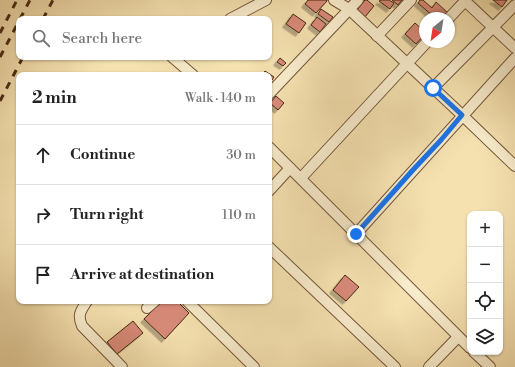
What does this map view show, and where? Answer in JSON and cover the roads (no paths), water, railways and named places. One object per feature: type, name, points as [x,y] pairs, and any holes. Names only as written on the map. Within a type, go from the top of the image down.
[{"type":"street","points":[[236,16],[266,0]]},
{"type":"street","points":[[334,0],[349,9],[515,166]]},
{"type":"street","points":[[272,91],[358,0]]},
{"type":"street","points":[[378,36],[411,0]]},
{"type":"street","points":[[454,12],[465,0],[515,48]]},
{"type":"street","points":[[433,88],[515,5]]},
{"type":"street","points":[[301,178],[422,48]]},
{"type":"street","points":[[356,234],[515,58]]},
{"type":"street","points":[[176,60],[190,72]]},
{"type":"street","points":[[272,150],[467,345]]},
{"type":"street","points":[[272,188],[290,168]]},
{"type":"street","points":[[272,250],[395,367]]},
{"type":"street","points":[[85,304],[79,318],[82,326],[122,367]]},
{"type":"street","points":[[190,304],[254,367]]},
{"type":"street","points":[[429,367],[458,337]]},
{"type":"street","points":[[477,355],[490,367]]},
{"type":"railway","points":[[0,33],[17,0]]},
{"type":"railway","points":[[22,16],[30,0]]},
{"type":"railway","points":[[45,16],[53,0]]},
{"type":"railway","points":[[0,57],[16,27]]},
{"type":"railway","points":[[0,101],[21,60]]}]
